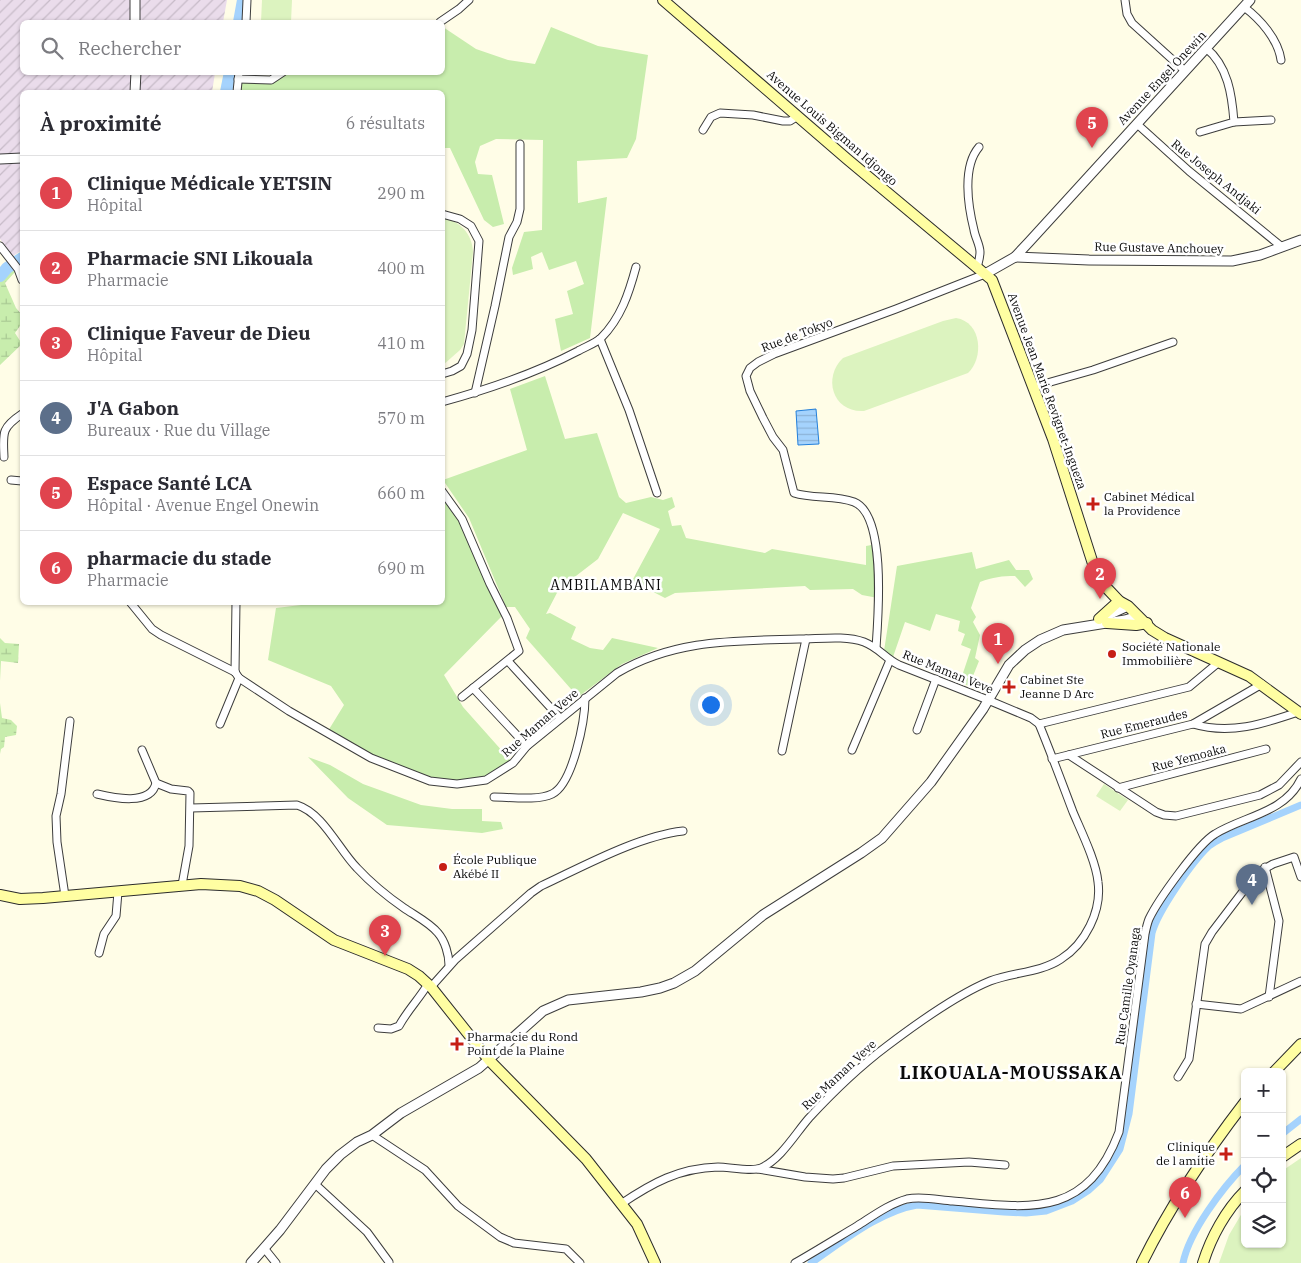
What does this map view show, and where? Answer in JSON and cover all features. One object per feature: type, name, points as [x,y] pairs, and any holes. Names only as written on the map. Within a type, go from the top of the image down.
[{"type":"main road","name":"Avenue Louis Bigman Idjongo","points":[[664,0],[981,271]]},
{"type":"main road","name":"Avenue Jean Marie Revignet-Ingueza","points":[[981,271],[992,280],[996,288],[1065,472],[1094,567],[1101,582],[1147,623],[1152,630],[1165,638],[1250,676],[1300,713]]},
{"type":"main road","points":[[1103,621],[1123,603]]},
{"type":"main road","points":[[1103,621],[1136,626],[1147,623]]},
{"type":"main road","points":[[0,895],[20,899],[182,885],[221,884],[240,886],[258,891],[275,900],[334,940],[408,969],[430,986],[489,1060],[586,1159],[637,1224],[655,1263]]},
{"type":"main road","points":[[1278,1068],[1301,1044]]},
{"type":"main road","points":[[1142,1263],[1188,1181],[1216,1138],[1241,1107]]},
{"type":"main road","points":[[1286,1154],[1301,1144]]},
{"type":"main road","points":[[1203,1263],[1223,1220],[1241,1194]]},
{"type":"street","points":[[135,0],[135,20]]},
{"type":"street","points":[[246,20],[247,0]]},
{"type":"street","points":[[443,20],[460,9],[469,0]]},
{"type":"street","points":[[1125,0],[1127,14],[1132,23],[1185,71]]},
{"type":"street","points":[[1247,3],[1280,50],[1281,60]]},
{"type":"street","name":"Avenue Engel Onewin","points":[[981,271],[1014,257],[1247,3]]},
{"type":"street","points":[[1206,48],[1217,59],[1223,69],[1230,90],[1234,122]]},
{"type":"street","points":[[135,90],[136,75]]},
{"type":"street","points":[[237,90],[239,76],[271,80],[278,75]]},
{"type":"street","points":[[703,130],[711,117],[720,113],[747,114],[790,122],[798,116]]},
{"type":"street","points":[[1200,132],[1234,122],[1271,120]]},
{"type":"street","name":"Rue Joseph Andjaki","points":[[1137,124],[1190,171],[1282,247]]},
{"type":"street","points":[[475,393],[509,237],[517,222],[520,209],[520,144]]},
{"type":"street","points":[[979,147],[971,161],[968,191],[970,215],[980,251],[981,271]]},
{"type":"street","points":[[0,159],[20,158]]},
{"type":"street","points":[[445,215],[460,219],[471,226],[479,241],[472,330],[467,354],[461,366],[452,372],[445,373]]},
{"type":"street","name":"Rue Gustave Anchouey","points":[[1014,257],[1089,260],[1232,261],[1260,255],[1301,240]]},
{"type":"street","points":[[0,246],[18,269],[20,274]]},
{"type":"street","points":[[445,401],[475,393],[559,361],[600,339],[618,316],[628,297],[636,267]]},
{"type":"street","name":"Rue de Tokyo","points":[[876,648],[878,617],[877,557],[876,542],[869,518],[865,511],[855,502],[803,496],[794,493],[783,450],[773,437],[763,418],[750,391],[746,376],[750,368],[774,354],[896,309],[981,271]]},
{"type":"street","points":[[600,339],[629,410],[657,493]]},
{"type":"street","points":[[1033,386],[1093,370],[1173,342]]},
{"type":"street","points":[[4,457],[6,428],[20,416]]},
{"type":"street","points":[[11,480],[20,480]]},
{"type":"street","points":[[445,495],[462,519],[507,618],[519,651],[462,697]]},
{"type":"street","name":"Rue Maman Veve","points":[[132,605],[152,629],[237,675],[289,711],[381,763],[430,781],[457,784],[486,780],[514,763],[527,746],[616,673],[630,665],[671,649],[703,643],[744,640],[852,639],[876,648],[890,660],[1031,718],[1039,724],[1098,881],[1096,911],[1089,928],[1069,953],[1051,965],[991,981],[963,995],[888,1045],[840,1087],[809,1118],[769,1164],[758,1169]]},
{"type":"street","points":[[220,724],[237,675],[236,605]]},
{"type":"street","points":[[251,1263],[340,1155],[357,1142],[372,1135],[401,1113],[471,1074],[489,1060],[535,1017],[556,1004],[582,997],[660,988],[684,978],[763,915],[882,838],[919,797],[945,764],[1009,665],[1025,650],[1040,640],[1063,630],[1103,621],[1138,616]]},
{"type":"street","points":[[782,750],[806,639]]},
{"type":"street","points":[[852,750],[890,660]]},
{"type":"street","points":[[508,661],[560,718]]},
{"type":"street","points":[[1039,724],[1189,687],[1219,662]]},
{"type":"street","points":[[917,730],[936,679]]},
{"type":"street","name":"Rue Emeraudes","points":[[1052,759],[1193,724],[1262,684]]},
{"type":"street","points":[[474,688],[527,746]]},
{"type":"street","points":[[494,797],[532,798],[551,795],[557,790],[565,779],[576,750],[586,709],[585,698]]},
{"type":"street","points":[[1193,724],[1214,729],[1231,729],[1300,713]]},
{"type":"street","points":[[65,896],[57,842],[56,816],[61,794],[70,721]]},
{"type":"street","name":"Rue Yemoaka","points":[[1118,788],[1266,749]]},
{"type":"street","points":[[97,794],[118,798],[140,797],[151,793],[156,783],[142,750]]},
{"type":"street","points":[[1069,755],[1156,812],[1176,816],[1260,795],[1279,785],[1301,762]]},
{"type":"street","name":"Rue Camille Oyanaga","points":[[796,1263],[891,1206],[908,1199],[1012,1206],[1041,1205],[1065,1198],[1094,1176],[1111,1152],[1119,1132],[1146,934],[1150,917],[1201,845],[1217,832],[1269,811],[1286,798],[1301,779]]},
{"type":"street","points":[[156,783],[171,789],[190,792],[190,846],[182,885]]},
{"type":"street","points":[[191,808],[301,806],[312,814],[333,837],[358,870],[394,901],[437,931],[443,938],[449,958],[449,965]]},
{"type":"street","points":[[378,1028],[391,1029],[399,1026],[403,1018],[449,965],[530,893],[541,886],[623,849],[662,835],[683,831]]},
{"type":"street","points":[[1178,1077],[1189,1058],[1204,944],[1257,873],[1266,867],[1294,857],[1301,877]]},
{"type":"street","points":[[1266,867],[1279,921],[1269,997]]},
{"type":"street","points":[[99,953],[104,934],[115,920],[118,892]]},
{"type":"street","points":[[1196,1004],[1241,1009],[1301,981]]},
{"type":"street","points":[[372,1135],[425,1170],[458,1206],[500,1237],[514,1243],[566,1249],[580,1263]]},
{"type":"street","points":[[621,1204],[658,1180],[685,1171],[717,1167],[758,1169],[805,1178],[833,1179],[893,1166],[969,1162],[1005,1165]]},
{"type":"street","points":[[315,1184],[367,1232],[389,1262]]},
{"type":"street","points":[[264,1248],[276,1263]]},
{"type":"shaded area","points":[[0,0],[227,0],[223,20],[20,20],[20,75],[215,75],[212,90],[20,90],[20,251],[13,256],[0,239]]},
{"type":"green space","points":[[262,0],[292,0],[291,20],[261,20]]},
{"type":"green space","points":[[551,27],[598,46],[648,55],[636,139],[627,158],[577,161],[578,203],[607,197],[590,338],[561,351],[555,319],[573,314],[567,291],[584,284],[576,261],[549,270],[542,252],[531,257],[533,269],[513,275],[512,268],[524,232],[542,230],[543,140],[496,139],[480,146],[475,162],[478,174],[492,175],[504,224],[493,227],[484,220],[450,148],[445,148],[445,90],[237,90],[238,79],[271,80],[280,75],[445,75],[445,28],[476,49],[508,60],[535,64]]},
{"type":"green space","points":[[445,218],[464,229],[470,239],[473,252],[464,344],[445,363]]},
{"type":"green space","points":[[7,262],[15,272],[5,283],[20,313],[20,326],[15,333],[20,341],[20,346],[0,365],[0,269]]},
{"type":"green space","points":[[956,318],[965,321],[971,326],[978,341],[977,359],[968,373],[864,411],[853,410],[838,400],[832,384],[833,375],[843,358],[943,321]]},
{"type":"green space","points":[[545,376],[565,439],[597,433],[619,497],[626,503],[651,497],[663,500],[672,497],[675,507],[668,511],[672,526],[681,525],[686,538],[765,553],[772,549],[866,565],[866,546],[877,544],[883,591],[878,598],[862,595],[853,589],[810,590],[805,586],[675,593],[665,598],[632,581],[660,529],[623,513],[598,559],[559,589],[546,614],[550,613],[576,627],[571,639],[590,648],[603,650],[612,638],[658,648],[622,664],[578,697],[526,638],[530,629],[515,607],[506,607],[469,518],[445,483],[445,479],[527,450],[510,389]]},
{"type":"green space","points":[[445,502],[459,520],[502,616],[444,675],[463,707],[513,763],[486,780],[430,781],[381,763],[328,731],[344,705],[331,686],[268,660],[276,608],[301,605],[445,605]]},
{"type":"green space","points":[[972,552],[976,569],[1009,560],[1016,570],[1029,570],[1033,579],[1025,587],[1015,576],[998,577],[980,582],[971,608],[976,617],[973,622],[980,635],[975,658],[979,661],[969,686],[960,682],[971,649],[961,645],[965,634],[958,631],[960,621],[936,614],[930,631],[905,622],[893,657],[884,651],[897,566]]},
{"type":"green space","points":[[0,638],[5,643],[19,644],[18,663],[1,661],[0,681]]},
{"type":"green space","points":[[0,703],[2,718],[11,720],[17,726],[16,735],[5,737],[4,747],[1,749],[0,754]]},
{"type":"green space","points":[[308,757],[330,765],[363,784],[421,805],[452,809],[482,809],[482,821],[501,822],[503,829],[482,833],[387,825],[348,798]]},
{"type":"green space","points":[[1104,784],[1128,800],[1120,811],[1096,796]]},
{"type":"green space","points":[[1301,1158],[1301,1263],[1219,1263],[1229,1235],[1241,1215],[1241,1248],[1286,1248],[1286,1168]]},
{"type":"water","points":[[816,409],[819,444],[798,445],[796,411]]},
{"type":"waterway","points":[[239,20],[243,0]]},
{"type":"waterway","points":[[226,90],[229,75]]},
{"type":"waterway","points":[[0,276],[7,268],[20,259]]},
{"type":"waterway","points":[[811,1263],[875,1220],[903,1208],[917,1205],[1004,1212],[1026,1213],[1046,1211],[1072,1201],[1100,1180],[1120,1149],[1129,1114],[1152,933],[1161,912],[1185,875],[1209,846],[1222,838],[1301,805]]},
{"type":"waterway","points":[[1286,1131],[1301,1119]]},
{"type":"waterway","points":[[1183,1263],[1186,1251],[1199,1224],[1227,1185],[1241,1169]]},
{"type":"place","name":"Espace Santé LCA","points":[[1092,148]]},
{"type":"place","name":"Cabinet Médical la Providence","points":[[1093,504]]},
{"type":"place","name":"Pharmacie SNI Likouala","points":[[1100,599]]},
{"type":"place","name":"Société Nationale Immobilière","points":[[1112,654]]},
{"type":"place","name":"Clinique Médicale YETSIN","points":[[998,664]]},
{"type":"place","name":"Cabinet Ste Jeanne D Arc","points":[[1009,687]]},
{"type":"place","name":"École Publique Akébé II","points":[[443,867]]},
{"type":"place","name":"J'A Gabon","points":[[1252,905]]},
{"type":"place","name":"Clinique Faveur de Dieu","points":[[385,956]]},
{"type":"place","name":"Pharmacie du Rond Point de la Plaine","points":[[457,1044]]},
{"type":"place","name":"Clinique de l amitie","points":[[1226,1154]]},
{"type":"place","name":"pharmacie du stade","points":[[1185,1218]]},
{"type":"district","name":"AMBILAMBANI","points":[[606,585]]},
{"type":"district","name":"LIKOUALA-MOUSSAKA","points":[[1011,1073]]}]
